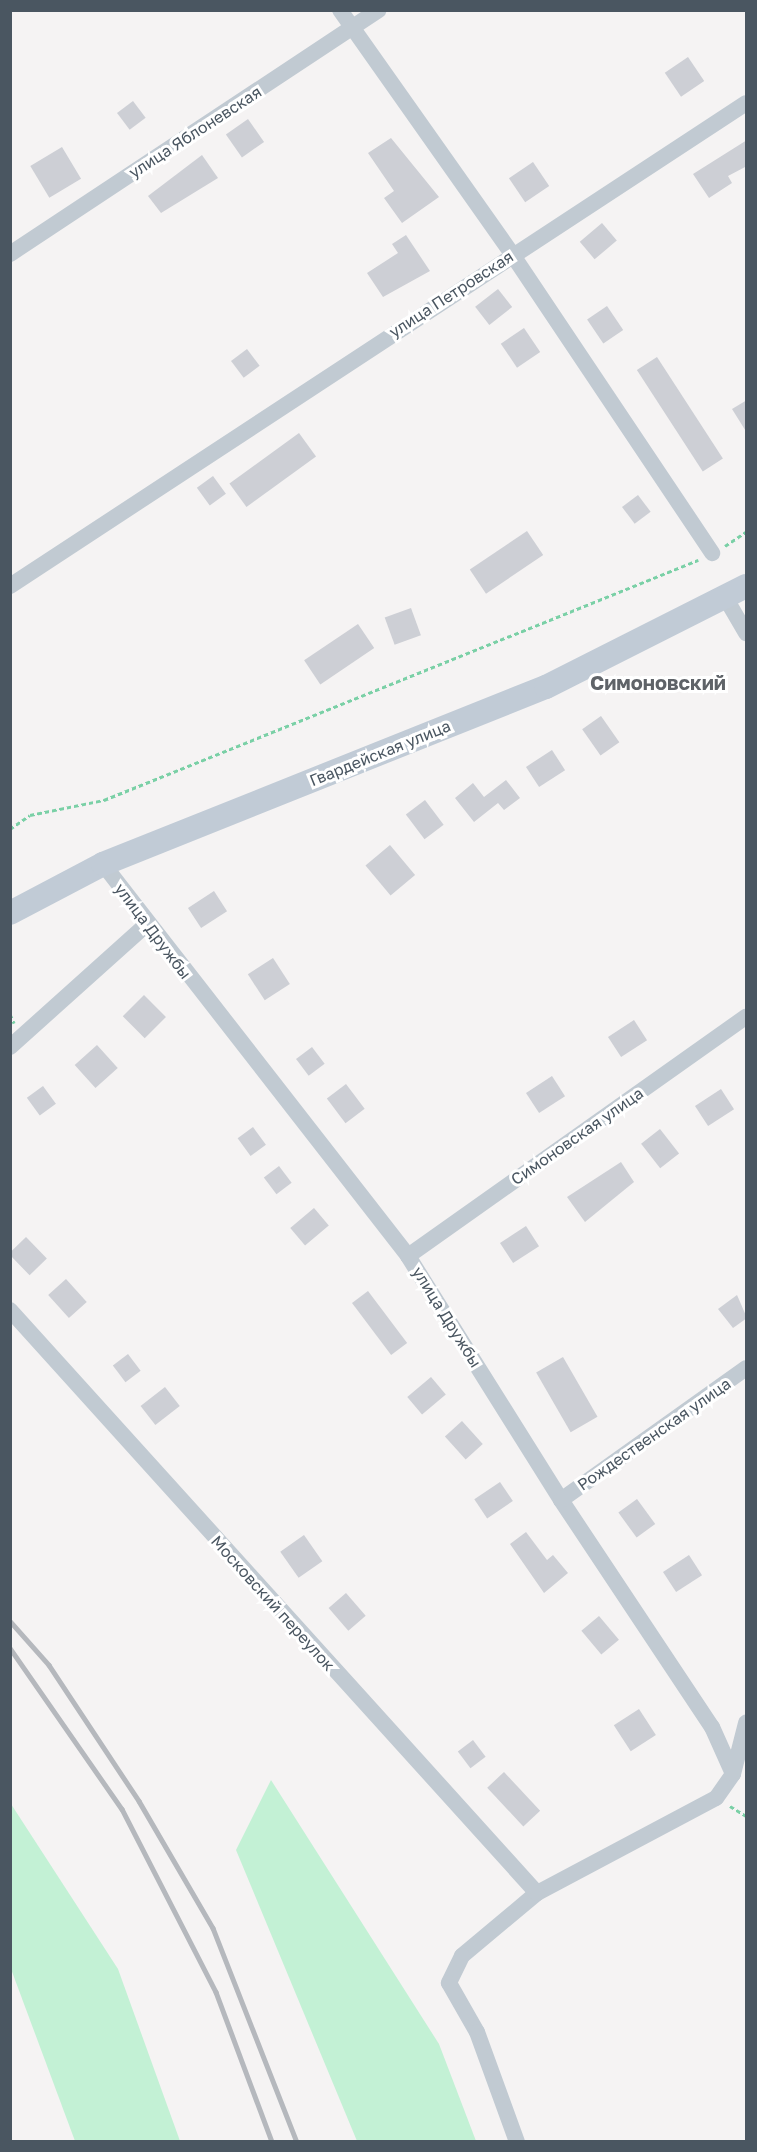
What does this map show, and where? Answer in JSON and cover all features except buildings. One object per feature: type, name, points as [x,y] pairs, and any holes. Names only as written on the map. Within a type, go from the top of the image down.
[{"type":"street","points":[[340,10],[512,254],[712,553]]},
{"type":"street","name":"улица Яблоневская","points":[[10,254],[379,10]]},
{"type":"street","name":"улица Петровская","points":[[10,586],[512,254],[747,103]]},
{"type":"street","name":"Гвардейская улица","points":[[10,914],[103,864],[546,687],[747,586]]},
{"type":"street","points":[[725,597],[747,633]]},
{"type":"street","name":"улица Дружбы","points":[[103,864],[146,925],[408,1256],[561,1500],[712,1727],[733,1774]]},
{"type":"street","points":[[10,1047],[146,925]]},
{"type":"street","name":"Симоновская улица","points":[[408,1256],[747,1017]]},
{"type":"street","name":"Московский переулок","points":[[10,1310],[537,1893]]},
{"type":"street","name":"Рождественская улица","points":[[561,1500],[747,1368]]},
{"type":"street","points":[[518,2142],[477,2032],[449,1983],[462,1956],[537,1893],[716,1798],[733,1774],[747,1723]]},
{"type":"path","points":[[10,829],[30,815],[115,796],[712,553],[747,532]]},
{"type":"path","points":[[716,1798],[747,1816]]},
{"type":"green space","points":[[271,1780],[439,2044],[476,2141],[357,2141],[236,1850]]},
{"type":"green space","points":[[11,1804],[118,1969],[180,2141],[75,2141],[11,1969]]},
{"type":"railway","points":[[10,1621],[49,1665],[139,1801],[213,1928],[297,2142]]},
{"type":"railway","points":[[10,1648],[122,1809],[216,1992],[272,2142]]},
{"type":"district","name":"Симоновский","points":[[658,682]]}]
